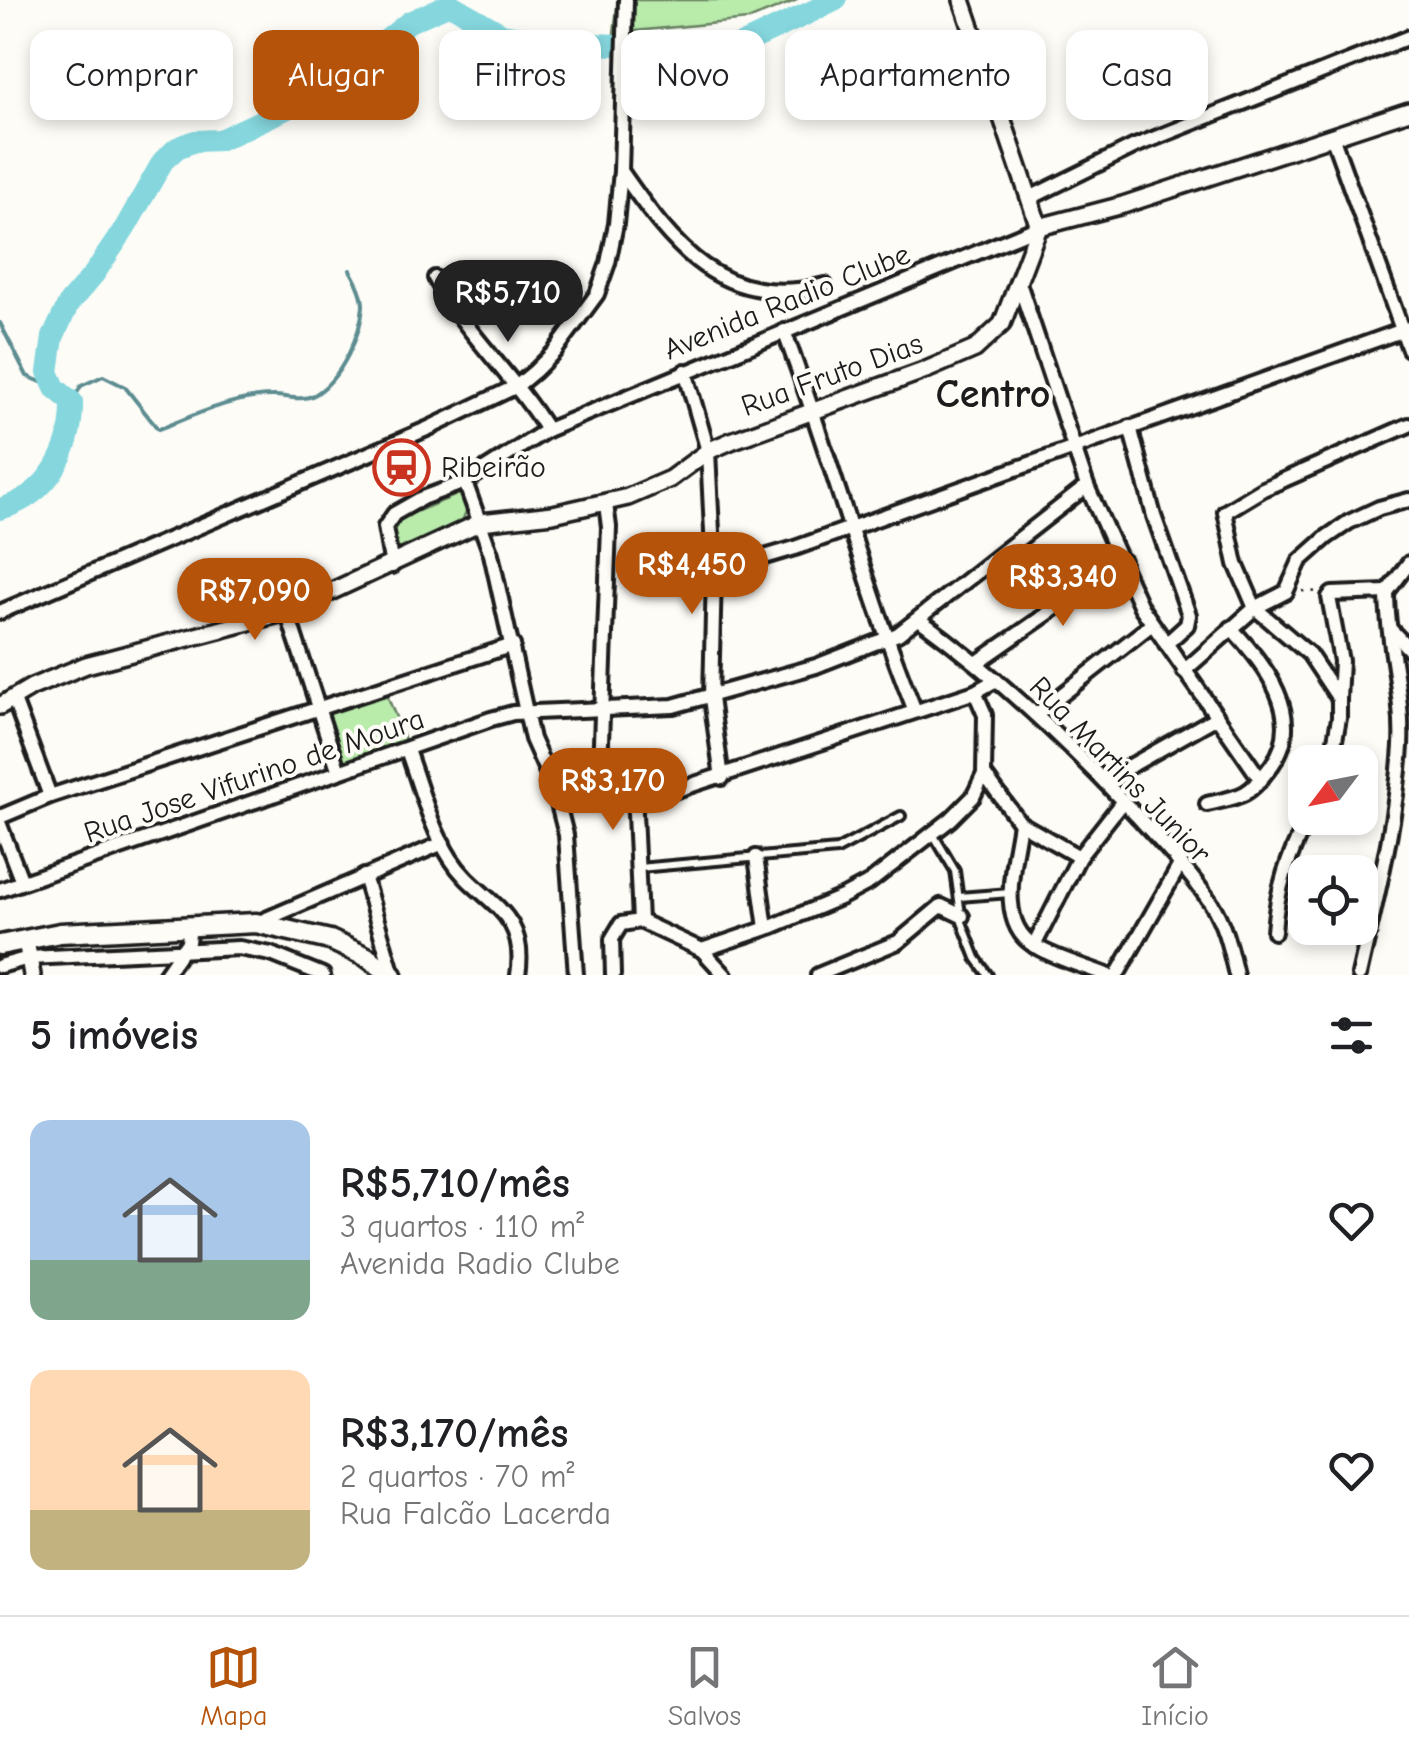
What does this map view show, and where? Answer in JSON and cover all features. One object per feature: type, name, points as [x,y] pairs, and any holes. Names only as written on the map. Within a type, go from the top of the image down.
[{"type":"main road","points":[[0,946],[27,948],[60,933],[256,924],[330,940],[367,957],[393,975]]},
{"type":"street","points":[[0,612],[429,428],[516,386],[556,351],[597,294],[616,224],[626,0]]},
{"type":"street","points":[[963,2],[1040,227],[1018,280],[1087,486],[1152,624],[1260,780]]},
{"type":"street","points":[[1030,198],[1135,146],[1409,36]]},
{"type":"street","points":[[1040,227],[1124,205],[1409,111]]},
{"type":"street","points":[[1333,138],[1405,329],[1409,349]]},
{"type":"street","points":[[620,171],[670,238],[728,280],[782,292],[825,285]]},
{"type":"street","name":"Avenida Radio Clube","points":[[392,566],[385,527],[394,514],[422,498],[465,482],[546,430],[1040,227]]},
{"type":"street","points":[[436,278],[469,332],[516,386],[546,430]]},
{"type":"street","name":"Rua Fruto Dias","points":[[481,522],[606,504],[670,479],[708,451],[976,349],[1002,324],[1018,280]]},
{"type":"street","points":[[714,572],[852,527],[1405,329]]},
{"type":"street","points":[[784,330],[886,639],[914,711]]},
{"type":"street","points":[[684,371],[708,451],[714,572],[711,698],[722,778]]},
{"type":"street","points":[[1339,700],[1310,654],[1254,608],[1236,564],[1225,520],[1227,509],[1263,488],[1409,425]]},
{"type":"street","points":[[1130,427],[1154,516],[1190,615],[1187,625],[1166,644]]},
{"type":"street","points":[[465,482],[481,522],[525,714],[554,788],[570,869],[576,975]]},
{"type":"street","name":"Rua Jose Vifurino de Moura","points":[[0,890],[491,719],[513,713],[641,710],[711,698],[816,666],[886,639],[920,620],[1087,486]]},
{"type":"street","points":[[1184,671],[1254,608],[1286,592],[1300,561],[1327,537],[1378,508],[1409,500]]},
{"type":"street","points":[[600,769],[609,527],[606,504]]},
{"type":"street","points":[[50,796],[6,702],[86,665],[286,612],[481,522]]},
{"type":"street","points":[[978,662],[1123,561]]},
{"type":"street","points":[[1358,975],[1382,885],[1401,746],[1400,693],[1388,627],[1387,592],[1409,563]]},
{"type":"street","points":[[1334,745],[1340,718],[1341,661],[1329,604],[1332,594],[1387,592]]},
{"type":"street","points":[[286,612],[339,772]]},
{"type":"street","points":[[920,620],[996,680]]},
{"type":"street","points":[[1036,715],[1152,624]]},
{"type":"street","points":[[1388,627],[1409,650]]},
{"type":"street","points":[[1207,804],[1244,794],[1281,752],[1284,716],[1274,684],[1230,628]]},
{"type":"street","points":[[0,817],[50,796],[512,645]]},
{"type":"street","name":"Rua Martins Junior","points":[[634,804],[975,692],[996,680],[1104,782],[1180,864],[1212,905],[1225,932],[1236,975]]},
{"type":"street","points":[[702,950],[826,906],[870,882],[973,797],[984,774],[986,715],[975,692]]},
{"type":"street","points":[[1104,782],[1217,717]]},
{"type":"street","points":[[407,750],[443,844],[458,869],[490,896],[519,942],[518,975]]},
{"type":"street","points":[[554,788],[586,770],[600,769],[628,782],[634,792],[640,921]]},
{"type":"street","points":[[984,774],[1020,823],[1079,857]]},
{"type":"street","points":[[1034,946],[1079,857],[1123,801]]},
{"type":"street","points":[[1020,823],[1011,893],[1014,921],[1022,936],[1034,946],[1107,975]]},
{"type":"street","points":[[0,826],[22,882]]},
{"type":"street","points":[[1274,932],[1276,894],[1299,835]]},
{"type":"street","points":[[256,924],[443,844]]},
{"type":"street","points":[[756,857],[766,928]]},
{"type":"street","points":[[1117,975],[1180,864]]},
{"type":"street","points":[[364,876],[393,975]]},
{"type":"street","points":[[818,975],[898,942],[941,906],[962,916]]},
{"type":"street","points":[[613,975],[612,939],[616,929],[640,921],[702,950],[725,975]]},
{"type":"street","points":[[165,975],[184,949],[190,926]]},
{"type":"street","points":[[27,948],[32,975]]},
{"type":"street","points":[[0,966],[27,948],[240,948],[271,954],[323,975]]},
{"type":"lane","points":[[638,868],[837,850],[901,816]]},
{"type":"lane","points":[[932,833],[955,871],[962,916],[976,958],[988,975]]},
{"type":"lane","points":[[959,897],[1011,893]]},
{"type":"path","points":[[1286,592],[1332,594]]},
{"type":"green space","points":[[618,0],[797,0],[748,20],[614,33]]},
{"type":"green space","points":[[464,492],[467,509],[461,524],[398,552],[390,529],[394,521]]},
{"type":"green space","points":[[387,695],[406,742],[344,762],[326,714]]},
{"type":"waterway","points":[[0,509],[32,494],[62,454],[72,402],[55,388],[48,372],[53,337],[69,303],[125,228],[163,161],[177,148],[195,141],[220,140],[322,92],[409,22],[450,4],[502,34],[554,42],[635,46],[698,57],[741,45],[836,0]]},
{"type":"waterway","points":[[72,402],[81,386],[103,376],[125,387],[158,429],[242,400],[271,396],[305,398],[316,394],[334,378],[358,330],[363,301],[350,270]]},
{"type":"waterway","points":[[0,323],[27,376],[55,388]]},
{"type":"place","name":"Ribeirão","points":[[402,467]]},
{"type":"district","name":"Centro","points":[[993,394]]}]
